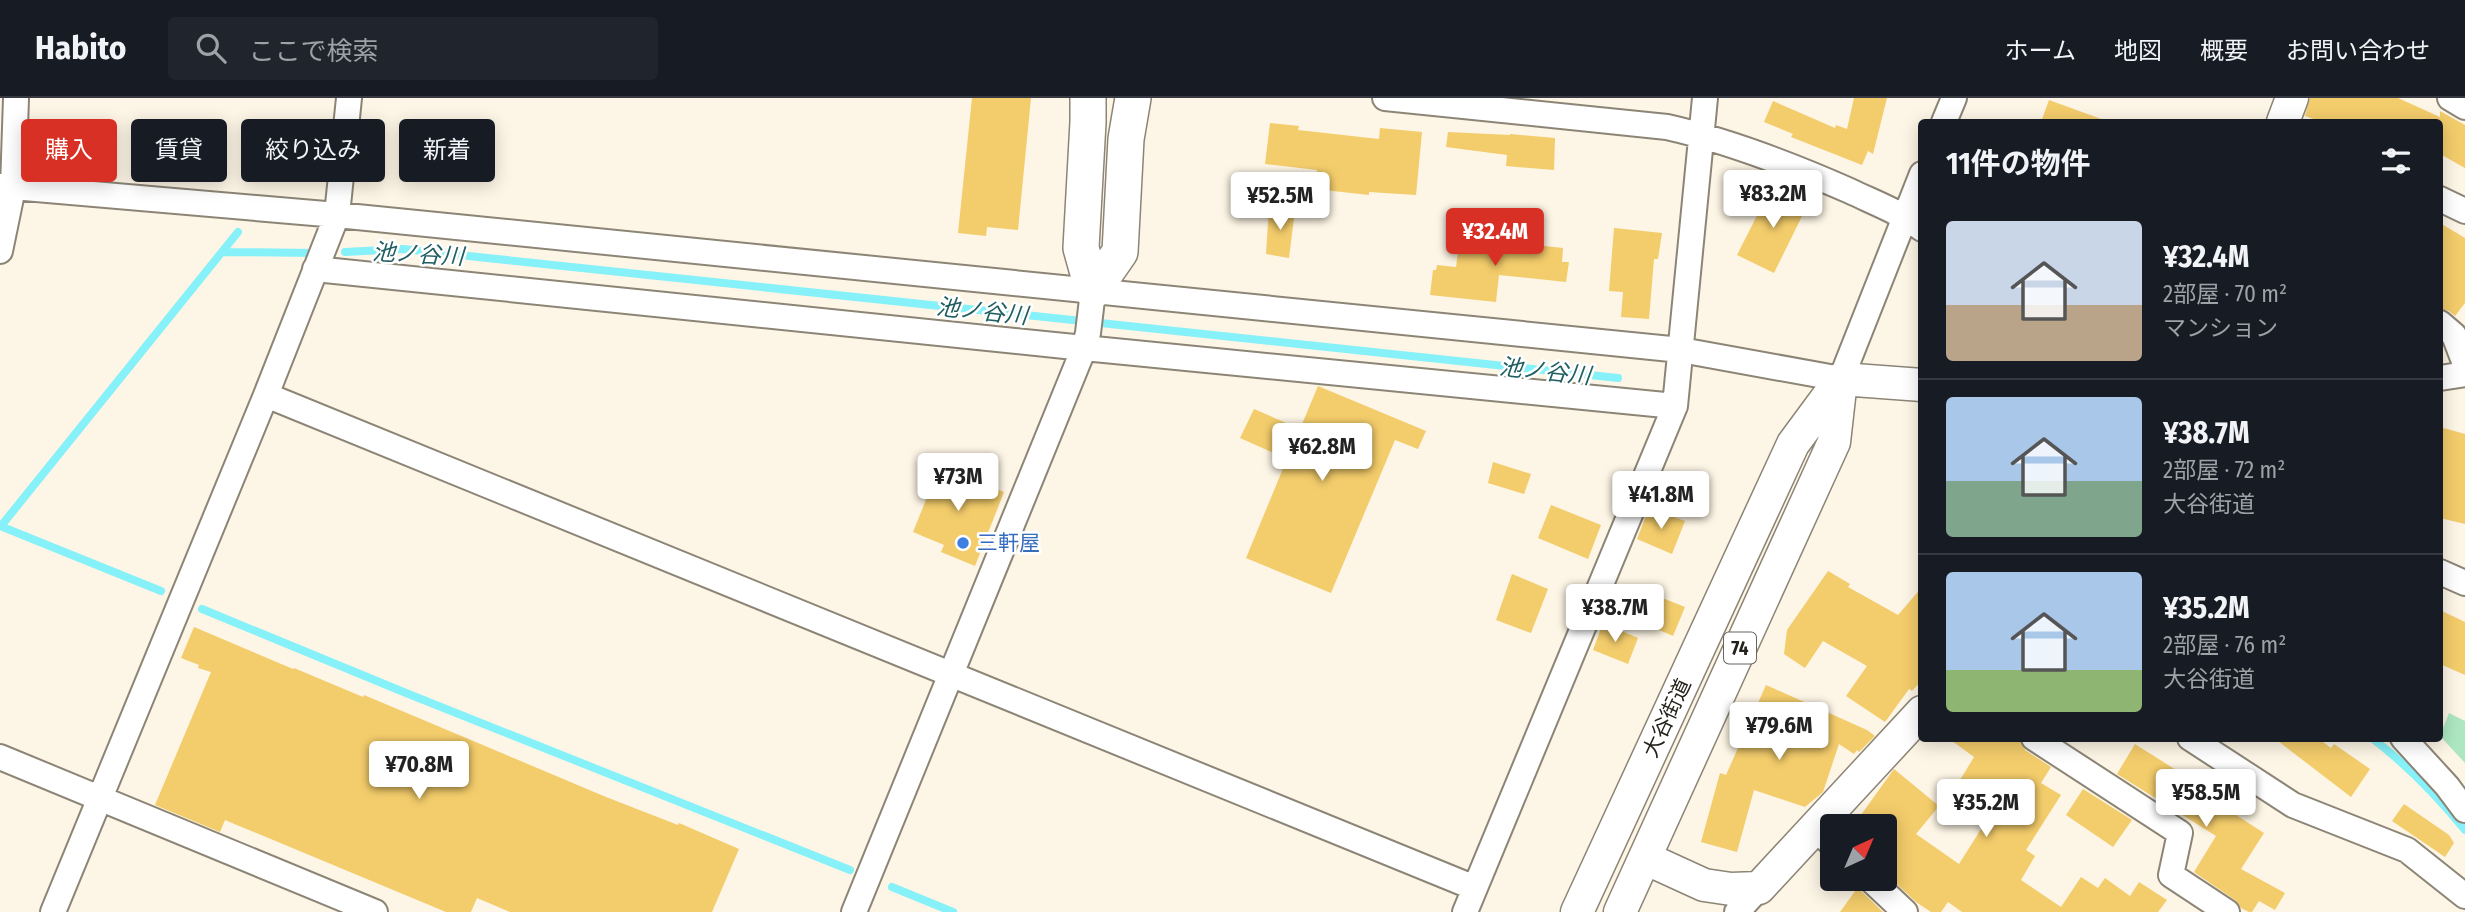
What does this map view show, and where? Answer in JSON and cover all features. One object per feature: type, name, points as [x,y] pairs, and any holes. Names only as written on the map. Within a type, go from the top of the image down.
[{"type":"highway","points":[[1088,98],[1081,248],[1092,299]]},
{"type":"highway","points":[[1092,299],[1120,253],[1126,139],[1133,98]]},
{"type":"main road","points":[[2284,119],[2292,98]]},
{"type":"main road","points":[[1841,379],[1918,385]]},
{"type":"main road","name":"大谷街道","points":[[1620,912],[1834,442],[1841,379]]},
{"type":"main road","name":"大谷街道","points":[[1577,912],[1793,444],[1841,379]]},
{"type":"main road","points":[[1841,814],[1918,717]]},
{"type":"main road","points":[[1645,859],[1704,885],[1731,889],[1759,888],[1820,839]]},
{"type":"street","points":[[0,251],[16,98]]},
{"type":"street","points":[[53,912],[266,395],[337,215],[349,98]]},
{"type":"street","points":[[1385,98],[1667,127],[1701,134],[1812,174],[1913,222]]},
{"type":"street","points":[[1465,912],[1675,406],[1705,98]]},
{"type":"street","points":[[1945,119],[1954,98]]},
{"type":"street","points":[[2450,98],[2465,107]]},
{"type":"street","points":[[7,187],[337,215],[1092,299],[1681,350],[1841,379],[1913,222],[1918,195]]},
{"type":"street","points":[[2443,200],[2465,211]]},
{"type":"street","points":[[315,269],[1086,341],[1675,406]]},
{"type":"street","points":[[854,912],[1086,341],[1092,299]]},
{"type":"street","points":[[2443,325],[2455,335],[2465,364]]},
{"type":"street","points":[[2443,378],[2465,374]]},
{"type":"street","points":[[266,395],[1475,888]]},
{"type":"street","points":[[2443,573],[2465,583]]},
{"type":"street","points":[[2040,742],[2180,834],[2171,875],[2227,912]]},
{"type":"street","points":[[2196,742],[2293,805],[2407,850],[2465,896]]},
{"type":"street","points":[[2407,742],[2465,810]]},
{"type":"street","points":[[0,757],[375,912]]},
{"type":"street","points":[[1737,912],[1759,888]]},
{"type":"street","points":[[1883,891],[1905,912]]},
{"type":"green space","points":[[2449,713],[2465,721],[2465,763],[2443,739],[2443,728]]},
{"type":"building","points":[[972,98],[1031,98],[1018,230],[987,227],[986,236],[958,233]]},
{"type":"building","points":[[1854,98],[1887,98],[1873,154],[1868,151],[1862,165],[1791,137],[1793,134],[1764,122],[1773,101],[1835,128],[1836,125],[1847,129]]},
{"type":"building","points":[[2310,98],[2398,98],[2440,117],[2440,111],[2465,125],[2465,168],[2443,156],[2443,119],[2314,119],[2305,116]]},
{"type":"building","points":[[2049,100],[2101,119],[2042,119]]},
{"type":"building","points":[[1270,123],[1299,126],[1298,130],[1379,139],[1380,128],[1422,132],[1416,195],[1369,192],[1369,195],[1315,189],[1317,170],[1265,164]]},
{"type":"building","points":[[1448,132],[1555,138],[1554,170],[1506,166],[1507,155],[1446,147]]},
{"type":"building","points":[[1772,186],[1808,204],[1774,273],[1737,255]]},
{"type":"building","points":[[1269,207],[1295,210],[1289,258],[1266,254]]},
{"type":"building","points":[[2443,225],[2465,238],[2465,303],[2455,316],[2443,310]]},
{"type":"building","points":[[1614,228],[1662,233],[1658,259],[1654,259],[1649,319],[1621,317],[1623,292],[1609,291]]},
{"type":"building","points":[[1460,237],[1563,248],[1562,262],[1569,262],[1566,282],[1499,275],[1496,302],[1430,295],[1433,270],[1436,270],[1437,265],[1456,267]]},
{"type":"building","points":[[1318,386],[1426,431],[1418,449],[1395,440],[1331,593],[1246,558],[1287,459],[1240,438],[1254,409],[1300,429]]},
{"type":"building","points":[[2443,428],[2465,434],[2465,524],[2443,519]]},
{"type":"building","points":[[942,460],[969,471],[966,477],[1004,492],[975,566],[941,552],[944,545],[913,532]]},
{"type":"building","points":[[1493,462],[1531,474],[1524,494],[1488,483]]},
{"type":"building","points":[[1551,505],[1601,525],[1588,559],[1538,538]]},
{"type":"building","points":[[1649,508],[1685,521],[1672,554],[1637,539]]},
{"type":"building","points":[[1828,571],[1850,584],[1848,587],[1898,615],[1918,592],[1918,684],[1912,691],[1909,689],[1885,722],[1846,696],[1867,666],[1823,641],[1805,668],[1784,654],[1787,630]]},
{"type":"building","points":[[1512,574],[1548,589],[1531,633],[1496,620]]},
{"type":"building","points":[[1650,593],[1685,607],[1673,636],[1639,621]]},
{"type":"building","points":[[2443,611],[2465,622],[2465,675],[2443,665]]},
{"type":"building","points":[[1603,623],[1638,638],[1628,664],[1593,650]]},
{"type":"building","points":[[194,627],[739,849],[712,912],[510,912],[477,898],[471,912],[446,912],[225,820],[220,832],[155,805],[211,672],[181,658]]},
{"type":"building","points":[[1766,685],[1875,736],[1854,754],[1839,744],[1823,792],[1805,807],[1754,790],[1737,852],[1701,842],[1720,773],[1726,775]]},
{"type":"building","points":[[1953,742],[2021,742],[2025,750],[2051,767],[2041,783],[2061,795],[2026,850],[2035,856],[2021,880],[2061,907],[2081,877],[2098,888],[2105,878],[2130,896],[2139,882],[2167,900],[2158,912],[1962,912],[1948,902],[1941,912],[1931,912],[1897,884],[1897,814],[1862,814],[1894,769],[1939,806],[1916,834],[1959,864],[1983,826],[1946,803],[1974,757]]},
{"type":"building","points":[[2279,742],[2323,742],[2331,748],[2334,744],[2370,769],[2351,797]]},
{"type":"building","points":[[2135,744],[2238,811],[2236,815],[2264,833],[2241,869],[2285,893],[2275,910],[2259,901],[2252,912],[2249,912],[2194,872],[2216,836],[2117,774]]},
{"type":"building","points":[[2083,789],[2132,820],[2113,847],[2066,815]]},
{"type":"building","points":[[2404,804],[2449,835],[2454,843],[2445,857],[2392,821]]},
{"type":"building","points":[[1855,891],[1861,891],[1883,912],[1840,912]]},
{"type":"waterway","name":"池ノ谷川","points":[[1,526],[238,232]]},
{"type":"waterway","name":"池ノ谷川","points":[[345,252],[403,249],[1618,378]]},
{"type":"waterway","name":"池ノ谷川","points":[[222,252],[316,253]]},
{"type":"waterway","points":[[0,526],[161,591]]},
{"type":"waterway","points":[[202,609],[850,870]]},
{"type":"waterway","name":"池ノ谷川","points":[[2377,742],[2421,781],[2465,830]]},
{"type":"waterway","points":[[892,887],[953,912]]},
{"type":"place","name":"三軒屋","points":[[963,543]]}]
